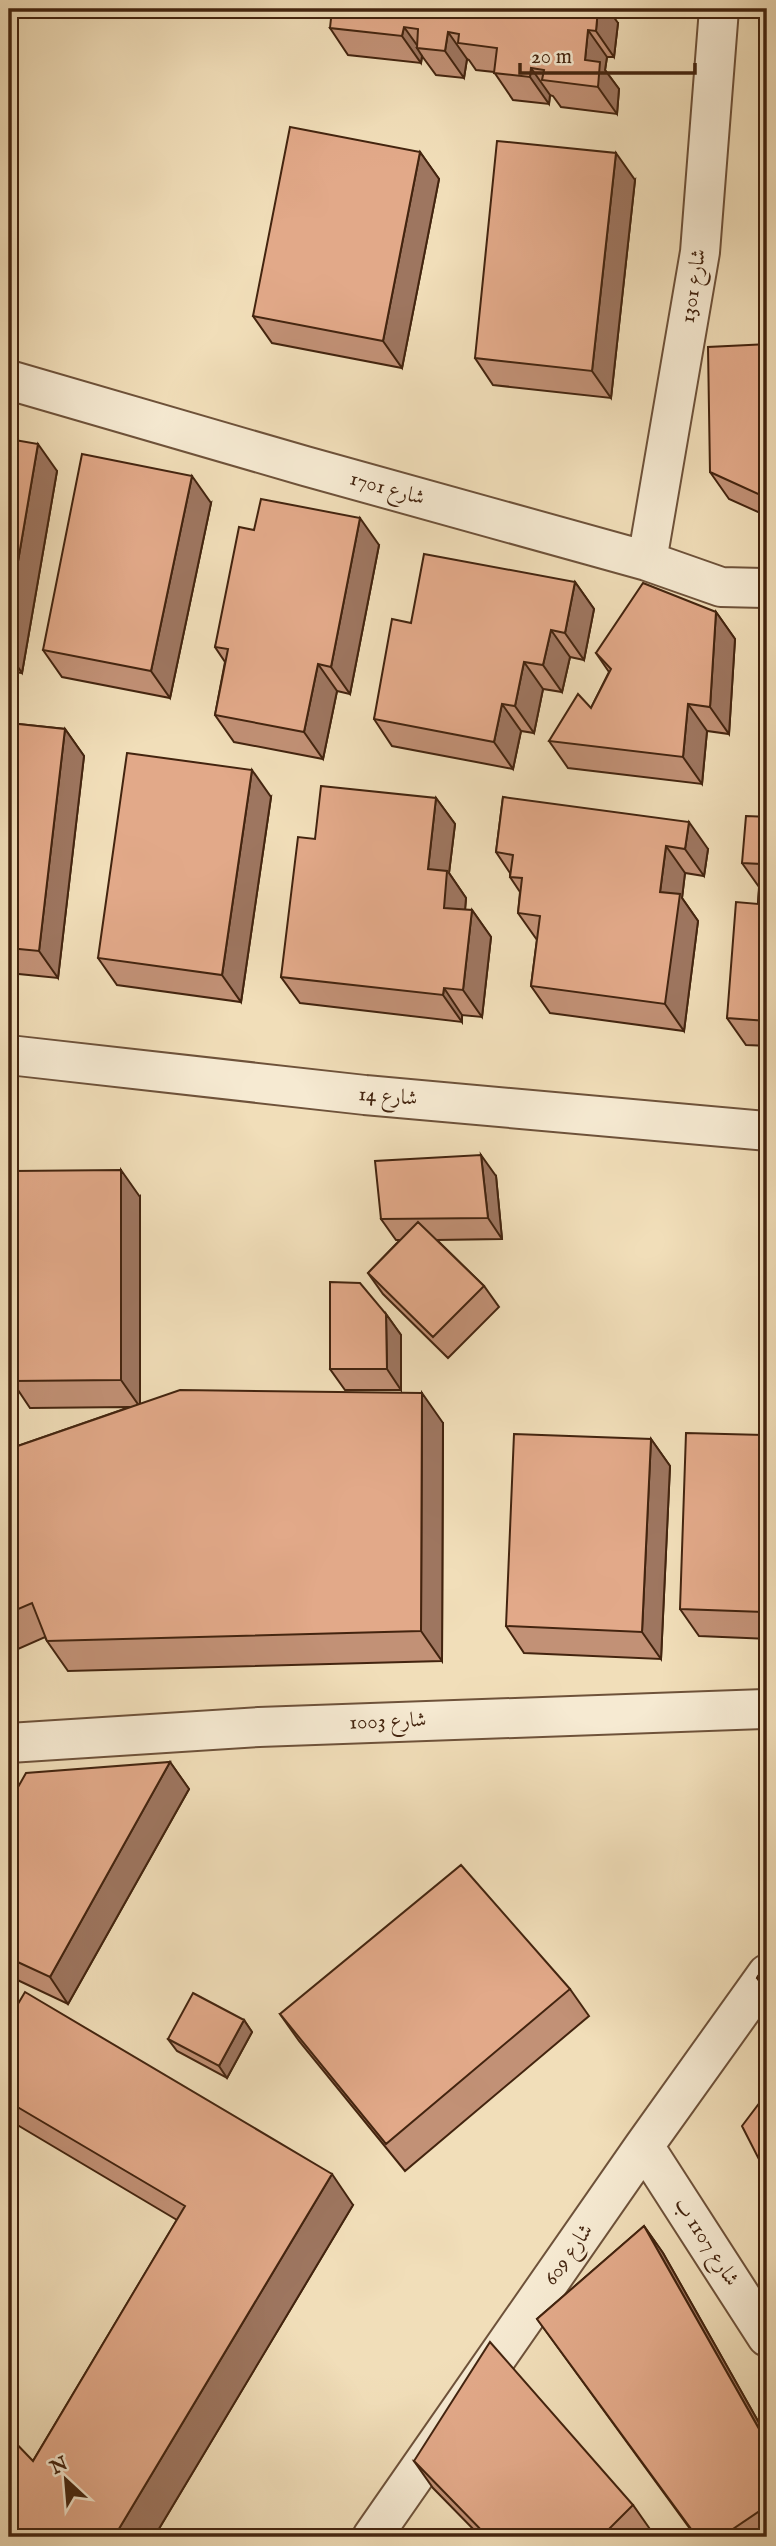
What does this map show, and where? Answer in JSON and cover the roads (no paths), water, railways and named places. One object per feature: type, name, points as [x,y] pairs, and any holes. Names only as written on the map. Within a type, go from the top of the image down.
[{"type":"street","name":"شارع 1301","points":[[647,561],[700,252],[719,9]]},
{"type":"street","name":"شارع 1701","points":[[9,380],[304,466],[647,561],[721,587],[767,587]]},
{"type":"street","name":"شارع 14","points":[[9,1055],[365,1095],[767,1131]]},
{"type":"street","name":"شارع 1003","points":[[9,1743],[259,1727],[767,1709]]},
{"type":"street","name":"شارع 609","points":[[372,2537],[767,1974]]},
{"type":"street","name":"شارع 1107 ب","points":[[644,2146],[767,2337]]}]
